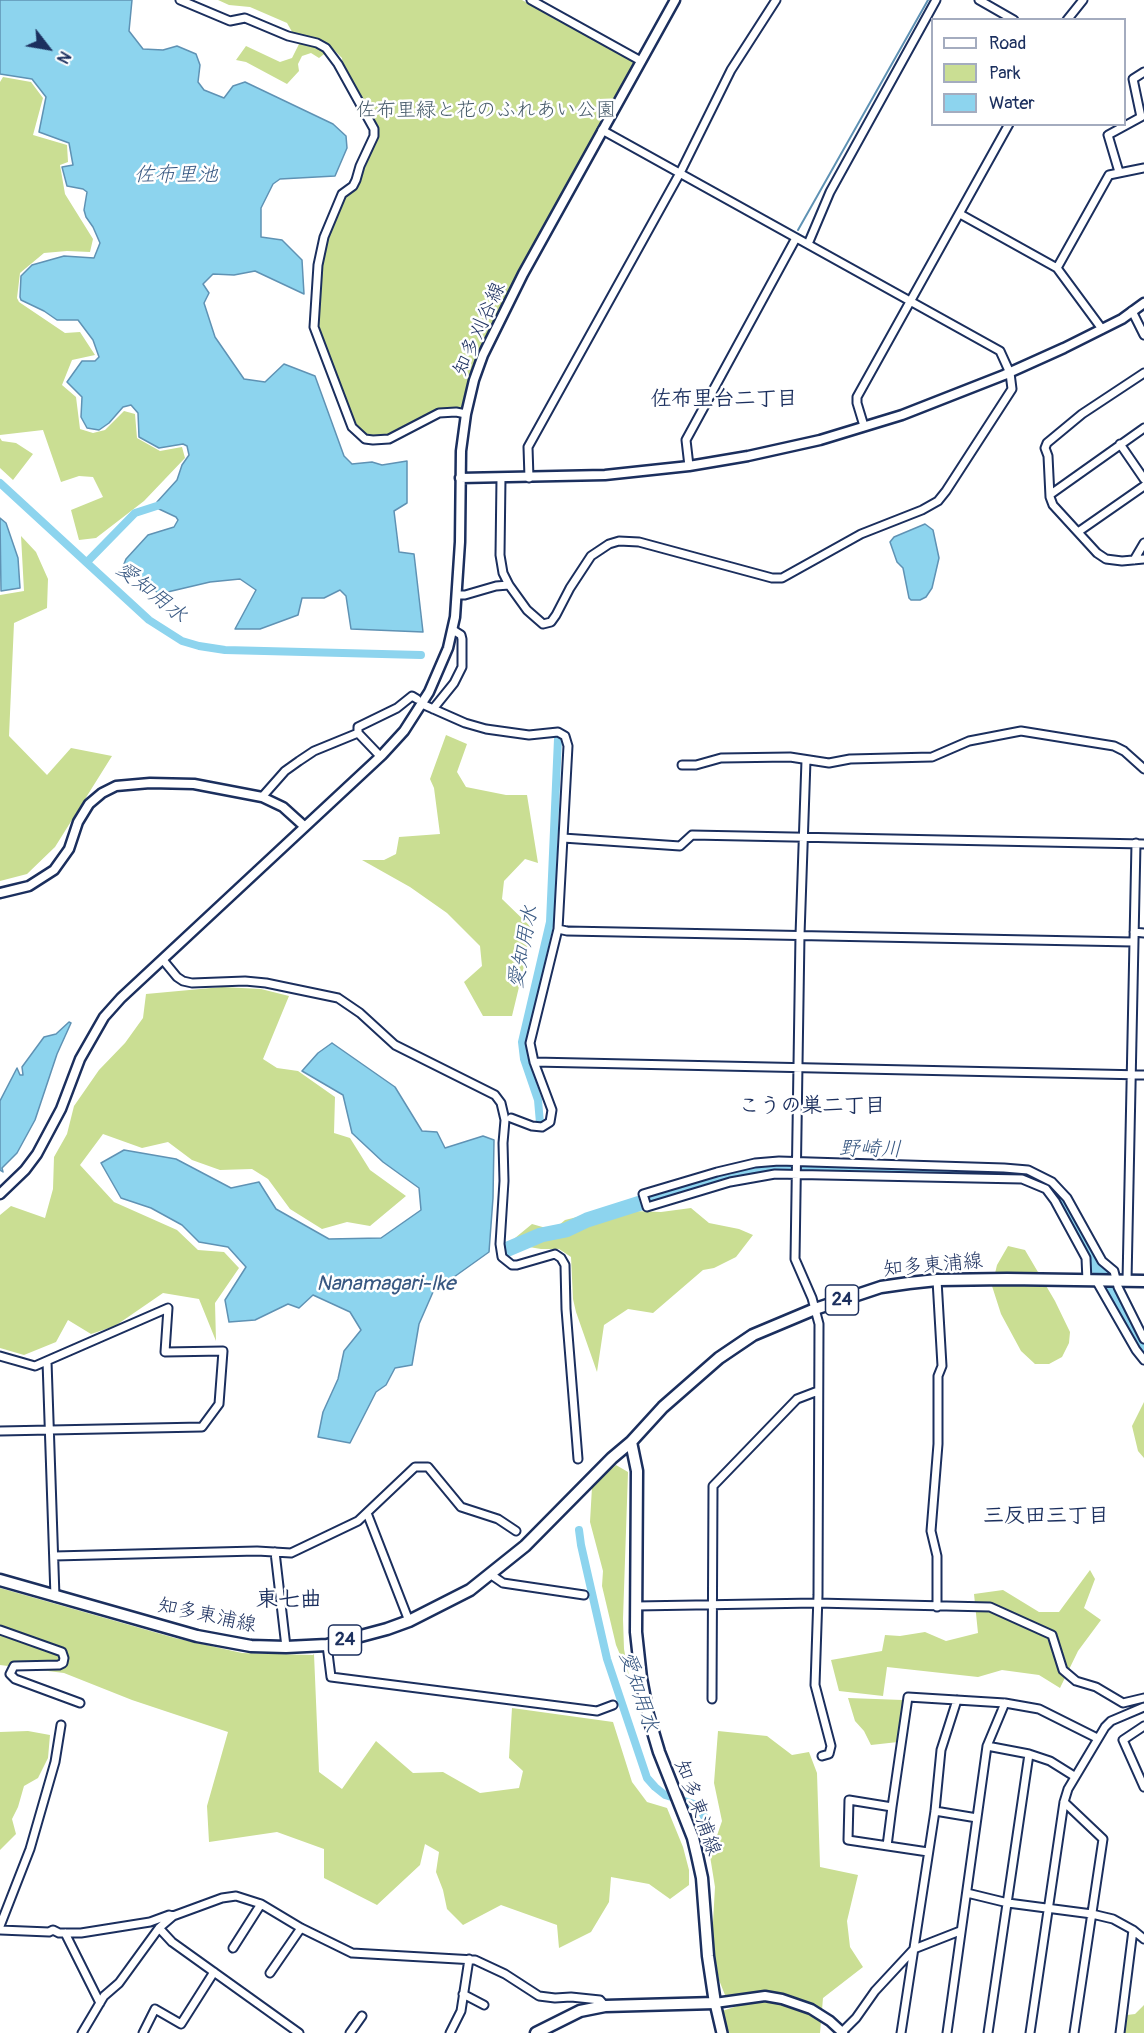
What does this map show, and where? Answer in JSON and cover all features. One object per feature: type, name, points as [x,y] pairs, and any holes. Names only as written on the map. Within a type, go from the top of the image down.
[{"type":"main road","name":"知多東浦線","points":[[0,1580],[197,1636],[251,1646],[327,1645],[409,1621],[470,1590],[525,1546],[612,1458],[631,1442],[663,1407],[719,1358],[753,1335],[815,1309],[881,1287],[937,1280],[1144,1281]]},
{"type":"main road","name":"知多東浦線","points":[[631,1442],[637,1471],[638,1652],[648,1715],[658,1752],[693,1838],[702,1878],[708,1956],[715,2003]]},
{"type":"main road","points":[[536,2033],[580,2012],[605,2006],[715,2003],[722,2033]]},
{"type":"street","points":[[180,0],[230,21],[245,18],[288,36],[317,43],[326,48],[338,64],[374,129],[374,136],[356,180],[353,186],[342,194],[324,237],[318,265],[314,327],[352,427],[365,439],[373,441],[389,439],[439,413],[466,414]]},
{"type":"street","points":[[531,0],[641,61]]},
{"type":"street","name":"知多刈谷線","points":[[0,1194],[25,1170],[37,1154],[54,1124],[80,1059],[104,1017],[121,998],[380,756],[404,730],[442,664],[453,630],[458,595],[461,451],[474,380],[499,319],[675,0]]},
{"type":"street","points":[[529,478],[528,447],[680,173],[731,70],[776,0]]},
{"type":"street","points":[[808,244],[830,192],[936,0]]},
{"type":"street","points":[[979,0],[1010,18]]},
{"type":"street","points":[[1069,18],[1083,0]]},
{"type":"street","points":[[1126,82],[1144,72]]},
{"type":"street","points":[[1126,125],[1142,117],[1132,79]]},
{"type":"street","points":[[864,426],[857,398],[1008,126]]},
{"type":"street","points":[[1119,172],[1108,135],[1125,126]]},
{"type":"street","points":[[501,478],[500,555],[503,573],[509,585],[536,620],[543,624],[551,622],[591,556],[609,544],[627,541],[772,578],[782,578],[861,534],[922,510],[938,501],[946,491],[1012,389],[1010,373],[1000,351],[602,130]]},
{"type":"street","points":[[1057,267],[1109,175],[1144,168]]},
{"type":"street","points":[[960,214],[1057,267],[1102,329]]},
{"type":"street","points":[[689,466],[686,440],[796,238]]},
{"type":"street","points":[[460,478],[605,475],[689,466],[810,442],[902,415],[1010,373],[1102,329],[1144,303]]},
{"type":"street","points":[[1132,311],[1144,336]]},
{"type":"street","points":[[1144,373],[1082,414],[1046,444],[1045,448],[1048,456],[1053,505],[1097,553],[1106,559],[1122,561],[1144,559]]},
{"type":"street","points":[[1051,494],[1144,428]]},
{"type":"street","points":[[1120,444],[1144,479]]},
{"type":"street","points":[[1078,532],[1144,486]]},
{"type":"street","points":[[1134,560],[1144,543]]},
{"type":"street","points":[[458,595],[496,585],[509,585]]},
{"type":"street","points":[[433,709],[454,683],[462,667],[462,639],[461,635],[453,630]]},
{"type":"street","points":[[358,732],[358,727],[397,708],[412,696],[433,709],[465,723],[486,729],[529,735],[558,732],[565,736],[568,746],[558,928],[530,1043],[534,1062],[552,1110],[550,1122],[542,1127],[532,1126],[511,1118]]},
{"type":"street","points":[[682,765],[696,765],[721,758],[790,757],[829,763],[850,759],[932,757],[969,741],[1021,730],[1114,746],[1124,751],[1144,769]]},
{"type":"street","points":[[358,732],[380,756]]},
{"type":"street","points":[[262,797],[285,771],[299,761],[314,751],[358,732]]},
{"type":"street","points":[[806,760],[800,935],[795,1259],[812,1298],[819,1324],[815,1685],[831,1746],[829,1754],[822,1756]]},
{"type":"street","points":[[0,893],[29,886],[54,870],[69,849],[83,813],[94,798],[109,788],[143,784],[194,784],[262,797],[283,807],[304,826]]},
{"type":"street","points":[[563,838],[680,846],[692,835],[1140,844],[1133,942],[1130,1074],[1118,1281]]},
{"type":"street","points":[[558,928],[567,931],[1133,942]]},
{"type":"street","points":[[1134,932],[1144,933]]},
{"type":"street","points":[[163,960],[183,981],[192,983],[245,981],[266,983],[338,998],[360,1013],[395,1045],[495,1095],[501,1102],[505,1120],[500,1244],[502,1257],[512,1265],[517,1265],[555,1254],[565,1264],[566,1309],[578,1460]]},
{"type":"street","points":[[534,1062],[1144,1075]]},
{"type":"street","points":[[1144,1339],[1114,1271],[1102,1262],[1067,1198],[1052,1182],[1028,1170],[1004,1167],[797,1163],[745,1165],[643,1194],[647,1207],[746,1178],[775,1174],[1030,1181],[1046,1189],[1055,1201],[1086,1258],[1094,1282],[1144,1360]]},
{"type":"street","points":[[937,1280],[942,1366],[938,1376],[938,1444],[931,1532],[937,1556],[937,1607]]},
{"type":"street","points":[[0,1356],[35,1366],[168,1308],[165,1352],[223,1351],[219,1404],[202,1427],[0,1431]]},
{"type":"street","points":[[47,1361],[55,1597]]},
{"type":"street","points":[[712,1699],[713,1486],[797,1399],[818,1391]]},
{"type":"street","points":[[54,1556],[291,1553],[346,1528],[366,1513],[415,1467],[428,1467],[461,1507],[498,1519],[516,1531]]},
{"type":"street","points":[[366,1513],[409,1621]]},
{"type":"street","points":[[275,1552],[285,1647]]},
{"type":"street","points":[[490,1574],[503,1583],[584,1594]]},
{"type":"street","points":[[636,1606],[816,1603],[990,1607],[1052,1635],[1063,1670],[1076,1681],[1096,1687],[1123,1703],[1144,1698]]},
{"type":"street","points":[[0,1630],[63,1652],[63,1663],[59,1665],[14,1666],[9,1674],[15,1679],[80,1703]]},
{"type":"street","points":[[327,1645],[331,1677],[597,1711],[613,1705]]},
{"type":"street","points":[[887,1846],[908,1696],[1005,1703],[1039,1709],[1097,1738]]},
{"type":"street","points":[[900,2033],[935,1811],[941,1750],[957,1700]]},
{"type":"street","points":[[947,2033],[987,1746],[1005,1703]]},
{"type":"street","points":[[1030,2033],[1064,1802],[1074,1776],[1097,1738],[1111,1721],[1144,1707]]},
{"type":"street","points":[[61,1725],[56,1762],[33,1838],[0,1928],[81,1933],[173,1916]]},
{"type":"street","points":[[1144,1726],[1123,1740],[1144,1787]]},
{"type":"street","points":[[987,1746],[1029,1754],[1050,1761],[1074,1776]]},
{"type":"street","points":[[988,2033],[1029,1754]]},
{"type":"street","points":[[892,1807],[849,1800],[848,1840],[928,1852]]},
{"type":"street","points":[[1064,1802],[1103,1839],[1074,2033]]},
{"type":"street","points":[[935,1811],[976,1818]]},
{"type":"street","points":[[967,1893],[1008,1903],[1049,1907],[1113,1919],[1133,1930],[1144,1940]]},
{"type":"street","points":[[82,2033],[100,2003],[119,1983],[159,1928],[173,1916],[236,1896],[261,1904],[301,1928],[352,1953],[469,1959],[493,1967],[539,1996],[600,2000],[605,2006]]},
{"type":"street","points":[[233,1948],[261,1904]]},
{"type":"street","points":[[159,1928],[172,1942],[299,2033]]},
{"type":"street","points":[[270,1973],[301,1928]]},
{"type":"street","points":[[1120,2033],[1133,1930]]},
{"type":"street","points":[[715,2003],[765,1996],[782,1999],[811,2009],[842,2032],[856,2018],[875,1991],[914,1949],[960,1931]]},
{"type":"street","points":[[65,1933],[100,2003]]},
{"type":"street","points":[[450,2033],[461,2011],[469,1959]]},
{"type":"street","points":[[143,2033],[155,2009],[181,2024],[214,1972]]},
{"type":"street","points":[[464,1994],[484,2005]]},
{"type":"street","points":[[350,2033],[362,2016]]},
{"type":"green space","name":"佐布里緑と花のふれあい公園","points":[[218,0],[522,0],[627,57],[641,61],[499,319],[466,414],[439,413],[409,430],[373,440],[355,432],[314,327],[320,250],[342,194],[353,186],[358,186],[375,141],[343,66],[342,58],[332,48],[319,58],[311,53],[302,56],[298,64],[299,71],[287,84],[246,62],[236,60],[246,46],[280,62],[292,58],[299,44],[287,23],[250,7],[229,5]]},
{"type":"green space","points":[[3,77],[31,82],[43,98],[33,135],[67,145],[68,162],[60,165],[65,194],[93,239],[90,252],[44,253],[20,273],[17,298],[19,302],[65,333],[80,332],[95,355],[72,360],[62,385],[76,397],[80,429],[93,433],[105,430],[124,411],[135,414],[137,438],[160,451],[182,447],[185,458],[144,501],[96,538],[79,540],[71,510],[103,497],[93,477],[79,476],[61,482],[43,430],[0,435],[0,82]]},
{"type":"green space","points":[[0,438],[2,441],[16,443],[33,454],[13,480],[0,468]]},
{"type":"green space","points":[[21,536],[36,552],[48,579],[47,608],[14,623],[9,736],[47,775],[71,748],[112,756],[55,847],[27,874],[0,881],[0,595],[24,591]]},
{"type":"green space","points":[[446,735],[467,744],[457,772],[466,787],[506,795],[527,795],[538,863],[525,859],[504,881],[502,899],[533,929],[512,1016],[483,1016],[464,982],[482,966],[480,946],[447,913],[410,887],[362,860],[384,860],[396,854],[399,837],[440,834],[434,788],[430,779]]},
{"type":"green space","points":[[222,987],[261,989],[289,996],[263,1059],[277,1068],[298,1071],[335,1097],[334,1133],[350,1138],[370,1170],[406,1196],[370,1226],[347,1222],[322,1229],[290,1209],[268,1179],[252,1169],[220,1170],[192,1160],[168,1142],[142,1148],[103,1134],[80,1165],[114,1202],[177,1230],[198,1250],[224,1252],[239,1268],[215,1303],[216,1341],[199,1299],[163,1293],[115,1326],[91,1334],[68,1320],[56,1342],[24,1355],[0,1348],[0,1215],[11,1206],[45,1218],[53,1189],[54,1157],[67,1134],[74,1106],[99,1070],[125,1043],[143,1018],[146,994]]},
{"type":"green space","points":[[691,1208],[709,1223],[739,1229],[753,1235],[736,1257],[714,1268],[703,1270],[653,1313],[628,1309],[604,1325],[597,1372],[573,1299],[571,1257],[559,1249],[529,1247],[515,1238],[532,1224],[553,1230],[565,1220],[605,1210],[661,1212]]},
{"type":"green space","points":[[1008,1246],[1025,1250],[1070,1332],[1069,1343],[1062,1357],[1049,1364],[1035,1364],[1021,1351],[1001,1314],[992,1286],[997,1265]]},
{"type":"green space","points":[[1144,1402],[1144,1458],[1138,1451],[1132,1426]]},
{"type":"green space","points":[[616,1465],[628,1472],[623,1619],[624,1649],[629,1676],[616,1645],[602,1586],[603,1571],[590,1522],[592,1487]]},
{"type":"green space","points":[[1090,1570],[1095,1579],[1084,1608],[1101,1620],[1078,1651],[1060,1688],[1039,1675],[1002,1670],[978,1677],[887,1667],[883,1696],[839,1691],[831,1660],[882,1651],[885,1635],[900,1636],[925,1632],[946,1641],[978,1633],[974,1594],[1003,1590],[1039,1612],[1059,1612]]},
{"type":"green space","points":[[0,1588],[175,1638],[242,1653],[314,1654],[319,1772],[342,1789],[376,1741],[413,1773],[443,1772],[480,1793],[519,1788],[523,1771],[509,1758],[512,1708],[613,1722],[632,1782],[647,1802],[667,1808],[683,1847],[689,1870],[689,1885],[670,1899],[649,1884],[611,1877],[609,1902],[591,1932],[559,1948],[557,1925],[501,1905],[463,1925],[447,1909],[436,1872],[439,1852],[425,1844],[420,1865],[377,1905],[324,1878],[324,1849],[277,1832],[209,1842],[207,1806],[228,1732],[132,1700],[64,1673],[0,1665]]},
{"type":"green space","points":[[848,1698],[903,1700],[898,1742],[871,1745],[864,1731],[855,1721]]},
{"type":"green space","points":[[28,1731],[50,1735],[48,1758],[38,1778],[24,1786],[12,1819],[16,1834],[0,1850],[0,1732]]},
{"type":"green space","points":[[718,1731],[767,1736],[792,1755],[809,1752],[817,1773],[820,1867],[858,1875],[847,1921],[850,1947],[863,1967],[823,1998],[820,2033],[729,2033],[722,2011],[747,2003],[745,1994],[725,1995],[719,1980],[712,1940],[715,1887],[710,1856],[722,1821],[714,1783]]},
{"type":"green space","points":[[1144,2005],[1144,2033],[1124,2033],[1127,2015],[1135,2014]]},
{"type":"water","name":"佐布里池","points":[[0,0],[132,0],[129,31],[143,49],[163,50],[177,46],[196,54],[200,65],[198,82],[204,90],[224,98],[233,86],[245,82],[333,124],[346,136],[347,148],[335,176],[280,179],[273,184],[261,208],[261,237],[282,240],[302,260],[304,294],[255,271],[234,275],[213,274],[203,284],[209,293],[204,303],[215,337],[244,379],[265,382],[284,364],[315,376],[344,456],[352,464],[372,462],[382,465],[407,461],[407,503],[394,511],[399,552],[414,554],[423,632],[351,629],[346,596],[340,590],[324,598],[302,598],[298,615],[260,629],[235,629],[256,590],[240,579],[210,582],[159,594],[124,564],[148,535],[174,527],[178,520],[176,517],[159,509],[157,502],[177,480],[182,465],[189,455],[187,446],[183,444],[159,448],[139,437],[138,413],[131,405],[123,407],[109,423],[99,430],[87,428],[81,417],[82,397],[67,382],[82,361],[95,361],[99,357],[93,340],[78,320],[57,320],[21,300],[21,276],[32,265],[64,256],[94,258],[100,243],[84,210],[87,192],[67,186],[62,167],[73,165],[69,143],[39,132],[46,97],[32,79],[0,74]]},
{"type":"water","points":[[0,518],[6,523],[18,558],[20,588],[1,591]]},
{"type":"water","points":[[925,524],[933,530],[939,558],[932,588],[926,597],[911,600],[903,568],[897,562],[890,542],[894,537]]},
{"type":"water","points":[[69,1022],[71,1023],[57,1054],[35,1120],[17,1153],[2,1168],[3,1172],[0,1170],[0,1101],[17,1068],[20,1075],[23,1075],[22,1067],[44,1037],[56,1034]]},
{"type":"water","name":"Nanamagari-Ike","points":[[332,1043],[395,1087],[422,1131],[437,1132],[445,1148],[483,1136],[494,1140],[489,1252],[433,1292],[419,1324],[412,1365],[395,1368],[386,1385],[376,1392],[350,1443],[318,1437],[323,1412],[338,1379],[344,1351],[361,1330],[350,1312],[313,1295],[299,1308],[288,1304],[255,1320],[229,1322],[225,1300],[246,1267],[228,1247],[199,1242],[182,1225],[151,1208],[121,1198],[101,1163],[124,1150],[176,1159],[231,1188],[259,1182],[276,1209],[329,1239],[381,1238],[421,1210],[419,1188],[383,1162],[352,1133],[343,1095],[302,1071],[318,1053]]},
{"type":"waterway","points":[[798,230],[928,0]]},
{"type":"waterway","name":"愛知用水","points":[[0,483],[149,620],[182,641],[225,650],[421,655]]},
{"type":"waterway","points":[[87,562],[135,513],[166,503]]},
{"type":"waterway","name":"愛知用水","points":[[540,1123],[538,1100],[524,1059],[522,1042],[550,922],[558,739]]},
{"type":"waterway","name":"野崎川","points":[[508,1249],[541,1235],[566,1230],[587,1220],[743,1172],[776,1168],[1031,1175],[1052,1187],[1060,1198],[1144,1351]]},
{"type":"waterway","name":"愛知用水","points":[[579,1530],[607,1659],[647,1778],[665,1795],[700,1808],[711,1831]]},
{"type":"district","name":"佐布里台二丁目","points":[[724,400]]},
{"type":"district","name":"こうの巣二丁目","points":[[812,1107]]},
{"type":"district","name":"三反田三丁目","points":[[1046,1517]]},
{"type":"district","name":"東七曲","points":[[289,1600]]}]
